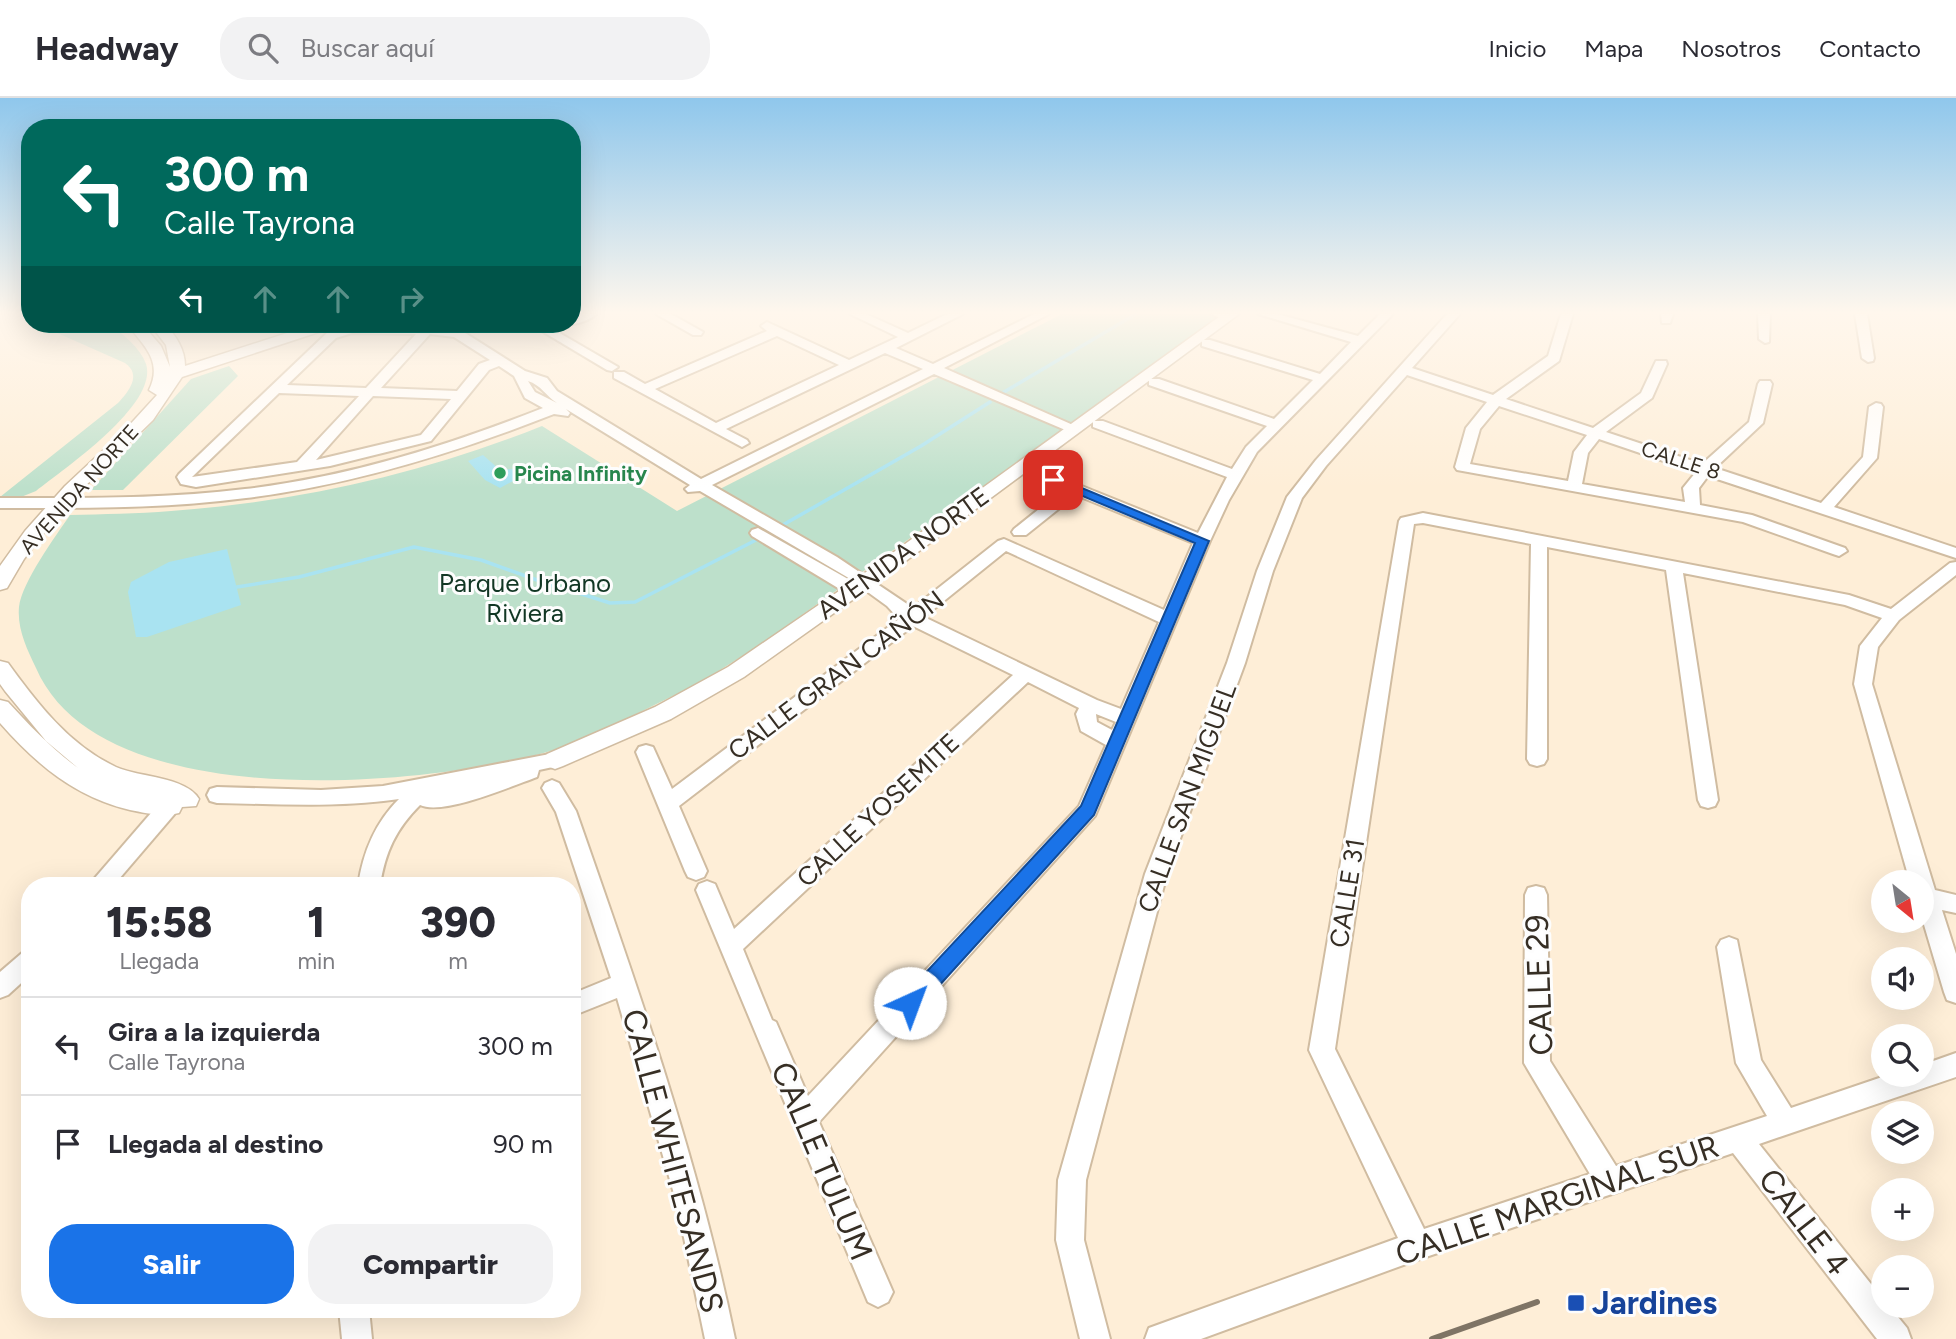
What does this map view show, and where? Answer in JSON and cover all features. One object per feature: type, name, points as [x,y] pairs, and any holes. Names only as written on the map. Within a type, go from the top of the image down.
[{"type":"street","points":[[293,372],[184,477],[186,481],[196,482],[301,467],[426,438],[480,372]]},
{"type":"street","points":[[301,467],[387,372]]},
{"type":"street","points":[[518,372],[522,374],[522,387],[526,393],[562,406],[859,586],[874,602],[913,617],[1090,705],[1127,719]]},
{"type":"street","points":[[618,372],[742,443]]},
{"type":"street","points":[[644,388],[681,372]]},
{"type":"street","points":[[715,429],[835,372]]},
{"type":"street","points":[[696,488],[926,372]]},
{"type":"street","points":[[947,372],[1075,429]]},
{"type":"street","name":"AVENIDA NORTE","points":[[555,760],[663,713],[736,672],[859,586],[1150,372]]},
{"type":"street","points":[[1299,372],[1322,379]]},
{"type":"street","points":[[804,1120],[1088,810],[1202,541],[1235,475],[1251,450],[1329,372]]},
{"type":"street","name":"CALLE SAN MIGUEL","points":[[1095,1339],[1070,1240],[1072,1180],[1156,874],[1236,663],[1265,571],[1295,497],[1321,463],[1402,372]]},
{"type":"street","name":"CALLE 8","points":[[1410,372],[1956,553]]},
{"type":"street","points":[[1535,372],[1497,399],[1474,428],[1462,467],[1746,518],[1839,551]]},
{"type":"street","points":[[1574,487],[1581,452],[1597,432],[1647,395],[1657,372]]},
{"type":"street","name":"AVENIDA NORTE","points":[[0,557],[150,412],[170,373]]},
{"type":"street","points":[[1154,382],[1276,425]]},
{"type":"street","points":[[1693,508],[1692,488],[1706,468],[1756,423],[1765,384]]},
{"type":"street","points":[[275,389],[460,395]]},
{"type":"street","points":[[0,503],[179,499],[288,488],[415,459],[562,406]]},
{"type":"street","points":[[1825,508],[1870,458],[1876,407]]},
{"type":"street","points":[[1098,424],[1235,475]]},
{"type":"street","points":[[1032,471],[1202,541]]},
{"type":"street","points":[[1020,532],[1075,488]]},
{"type":"street","name":"AVENIDA NORTE","points":[[0,584],[53,503]]},
{"type":"street","name":"CALLE 31","points":[[1417,1246],[1322,1050],[1406,521],[1423,518],[1539,541]]},
{"type":"street","points":[[1537,759],[1539,541],[1849,600],[1893,616]]},
{"type":"street","name":"CALLE GRAN CAÑÓN","points":[[668,803],[913,617],[1004,544],[1170,620]]},
{"type":"street","points":[[1674,567],[1708,800]]},
{"type":"street","points":[[1918,870],[1863,684],[1869,646],[1893,616],[1956,567]]},
{"type":"street","points":[[0,668],[22,699],[58,739],[89,765],[128,782],[179,799]]},
{"type":"street","name":"CALLE YOSEMITE","points":[[730,947],[1026,674]]},
{"type":"street","points":[[1090,705],[1086,714],[1088,726],[1117,743]]},
{"type":"street","points":[[0,708],[37,750],[62,771],[115,796],[179,799]]},
{"type":"street","name":"CALLE TULUM","points":[[646,752],[878,1292]]},
{"type":"street","points":[[217,795],[321,799],[425,788],[503,768],[555,760]]},
{"type":"street","points":[[406,804],[471,793],[541,768],[555,760]]},
{"type":"street","points":[[370,877],[371,863],[379,841],[394,816],[425,788]]},
{"type":"street","name":"CALLE WHITESANDS","points":[[552,788],[566,811],[624,984],[686,1184],[720,1339]]},
{"type":"street","points":[[107,877],[179,799]]},
{"type":"street","points":[[1934,893],[1956,904]]},
{"type":"street","name":"CALLE 29","points":[[1536,895],[1537,1063],[1610,1182]]},
{"type":"street","points":[[1934,922],[1956,992]]},
{"type":"street","points":[[1729,947],[1748,1063],[1786,1123]]},
{"type":"street","points":[[0,987],[21,968]]},
{"type":"street","points":[[581,1001],[624,984]]},
{"type":"street","name":"CALLE MARGINAL SUR","points":[[1160,1339],[1417,1246],[1956,1065]]},
{"type":"street","name":"CALLE 4","points":[[1738,1138],[1896,1339]]},
{"type":"street","points":[[355,1318],[357,1339]]},
{"type":"green space","points":[[146,372],[146,380],[138,398],[124,416],[87,452],[36,491],[21,497],[0,497],[118,403],[130,388],[133,373]]},
{"type":"green space","points":[[212,372],[234,372],[238,376],[123,490],[91,490],[191,379]]},
{"type":"green space","name":"Parque Urbano Riviera","points":[[949,372],[1144,372],[758,646],[701,682],[624,720],[607,732],[583,742],[536,755],[414,775],[340,780],[263,778],[189,768],[123,748],[70,715],[36,668],[23,639],[20,623],[19,607],[26,585],[70,515],[219,507],[313,493],[406,472],[542,426],[677,511]]},
{"type":"water","name":"Picina Infinity","points":[[483,455],[500,470],[513,469],[524,475],[500,488],[485,480],[468,461]]},
{"type":"water","points":[[227,549],[241,605],[147,637],[136,637],[128,592],[131,582],[169,562]]},
{"type":"waterway","points":[[1004,392],[1038,372]]},
{"type":"waterway","points":[[781,526],[921,446],[990,402]]},
{"type":"waterway","points":[[569,590],[610,603],[635,602],[758,539]]},
{"type":"waterway","points":[[237,587],[299,577],[414,547],[481,560],[562,589]]},
{"type":"railway","points":[[1432,1339],[1537,1302]]},
{"type":"place","name":"Picina Infinity","points":[[500,473]]},
{"type":"place","name":"Jardines","points":[[1576,1303]]},
{"type":"route","points":[[910,1003],[1088,810],[1202,541],[1053,480]]}]
